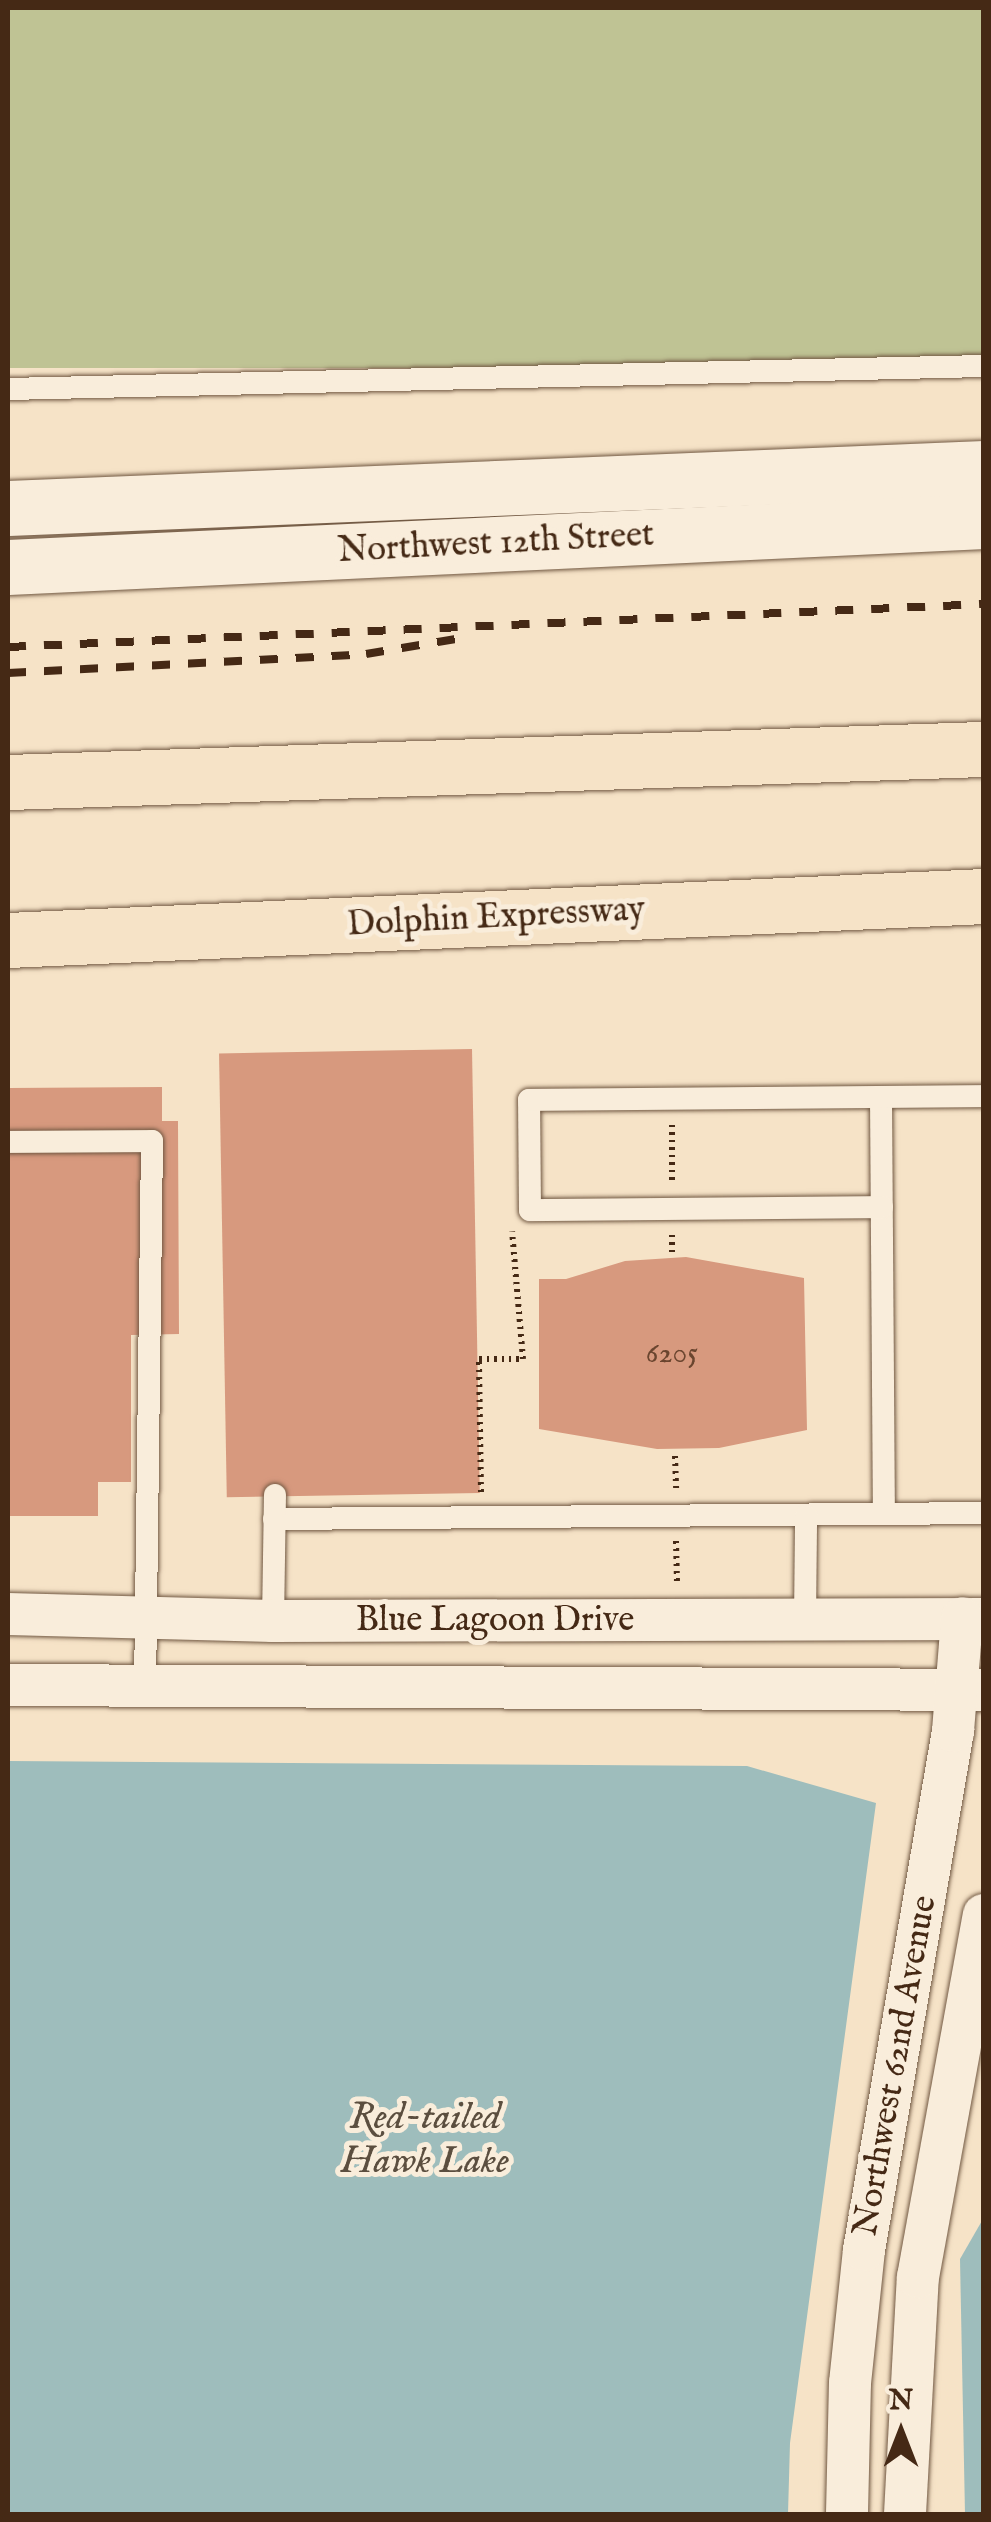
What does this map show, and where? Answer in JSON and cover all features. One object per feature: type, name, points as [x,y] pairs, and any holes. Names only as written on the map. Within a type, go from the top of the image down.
[{"type":"highway","points":[[8,782],[984,749]]},
{"type":"highway","name":"Dolphin Expressway","points":[[8,940],[984,896]]},
{"type":"main road","name":"Northwest 12th Street","points":[[8,508],[984,468]]},
{"type":"main road","name":"Northwest 12th Street","points":[[8,567],[984,522]]},
{"type":"street","name":"Blue Lagoon Drive","points":[[8,1614],[273,1621],[973,1619]]},
{"type":"street","name":"Northwest 62nd Avenue","points":[[847,2514],[850,2383],[864,2250],[970,1690],[973,1619]]},
{"type":"street","name":"Blue Lagoon Drive","points":[[8,1685],[146,1690],[970,1690]]},
{"type":"street","name":"Northwest 62nd Avenue","points":[[905,2514],[918,2277],[974,2024],[984,1915]]},
{"type":"lane","points":[[8,389],[984,366]]},
{"type":"lane","points":[[881,1096],[884,1514]]},
{"type":"lane","points":[[882,1208],[530,1210],[529,1100],[984,1096]]},
{"type":"lane","points":[[8,1142],[152,1141],[146,1690]]},
{"type":"lane","points":[[273,1621],[275,1495]]},
{"type":"lane","points":[[274,1519],[984,1513]]},
{"type":"lane","points":[[805,1620],[806,1516]]},
{"type":"path","points":[[482,1518],[479,1359],[523,1359],[523,1300],[511,1268],[510,1232],[530,1210]]},
{"type":"green space","points":[[8,8],[983,8],[983,368],[8,368]]},
{"type":"water","name":"Red-tailed Hawk Lake","points":[[8,1761],[747,1766],[876,1803],[790,2443],[788,2514],[8,2514]]},
{"type":"water","points":[[983,2219],[983,2514],[965,2514],[960,2259]]},
{"type":"building","points":[[472,1049],[480,1493],[227,1497],[219,1053]]},
{"type":"building","points":[[162,1087],[162,1121],[178,1121],[179,1334],[131,1335],[131,1482],[98,1482],[98,1516],[8,1516],[8,1088]]},
{"type":"building","points":[[686,1257],[804,1278],[807,1430],[719,1448],[657,1449],[539,1429],[539,1279],[566,1279],[625,1261]]},
{"type":"railway","points":[[8,647],[984,604]]},
{"type":"railway","points":[[8,673],[366,654],[456,639]]}]
